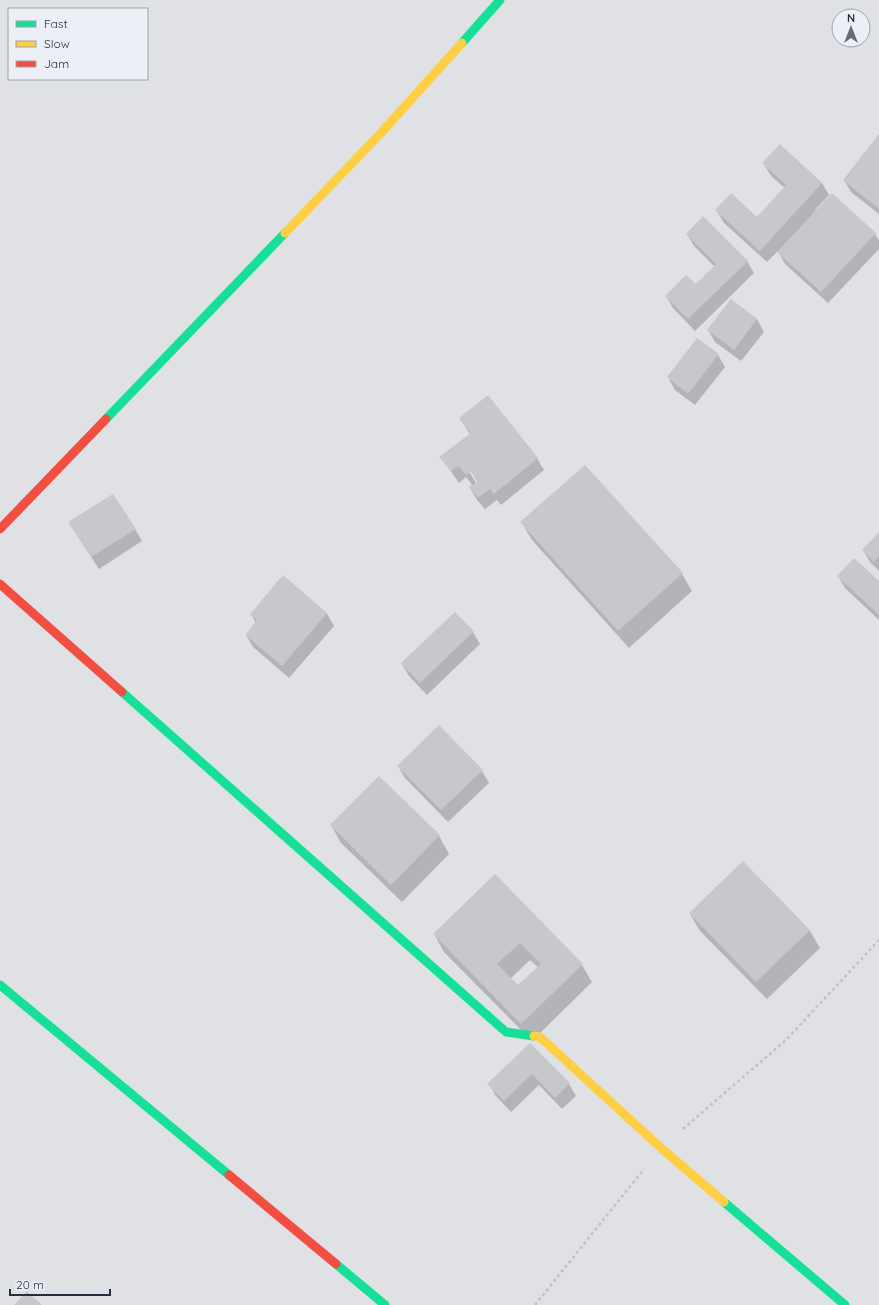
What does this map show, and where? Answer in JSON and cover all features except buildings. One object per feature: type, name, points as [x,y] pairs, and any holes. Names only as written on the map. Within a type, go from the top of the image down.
[{"type":"street","points":[[0,529],[379,135],[500,0]]},
{"type":"street","points":[[0,584],[506,1032],[540,1037],[661,1148],[845,1305]]},
{"type":"street","points":[[0,985],[385,1305]]},
{"type":"path","points":[[535,1305],[661,1148],[786,1040],[879,940]]},
{"type":"traffic: fast","points":[[462,43],[500,0]]},
{"type":"traffic: fast","points":[[106,419],[285,233]]},
{"type":"traffic: fast","points":[[122,692],[506,1032],[534,1036]]},
{"type":"traffic: fast","points":[[0,985],[229,1175]]},
{"type":"traffic: fast","points":[[724,1202],[845,1305]]},
{"type":"traffic: fast","points":[[336,1264],[385,1305]]},
{"type":"traffic: slow","points":[[285,233],[379,135],[462,43]]},
{"type":"traffic: slow","points":[[534,1036],[540,1037],[661,1148],[724,1202]]},
{"type":"traffic: jam","points":[[0,529],[106,419]]},
{"type":"traffic: jam","points":[[0,584],[122,692]]},
{"type":"traffic: jam","points":[[229,1175],[336,1264]]}]
